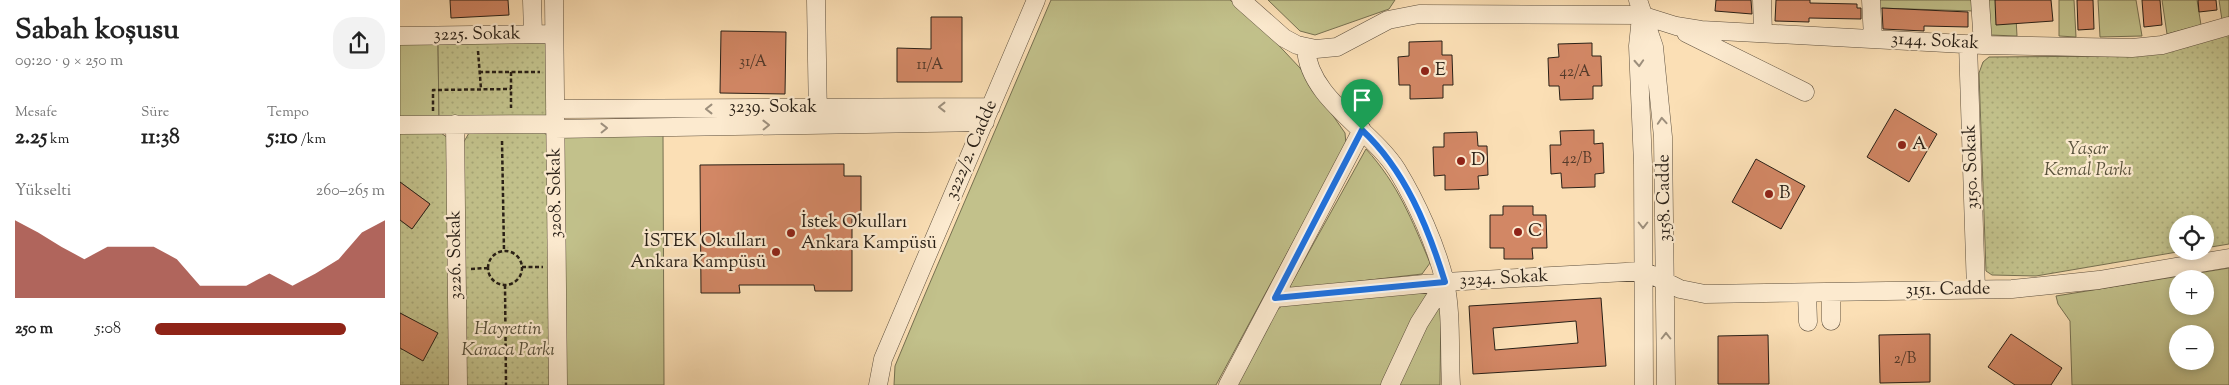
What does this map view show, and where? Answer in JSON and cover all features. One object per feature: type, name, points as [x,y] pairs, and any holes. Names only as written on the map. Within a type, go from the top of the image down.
[{"type":"street","points":[[532,0],[533,34]]},
{"type":"street","name":"3208. Sokak","points":[[554,0],[558,385]]},
{"type":"street","points":[[816,0],[818,116]]},
{"type":"street","name":"3222/2. Cadde","points":[[878,385],[883,359],[1036,0]]},
{"type":"street","points":[[1242,0],[1284,38],[1306,48],[1337,47],[1388,20],[1439,7],[1640,7]]},
{"type":"street","points":[[1762,0],[1763,33]]},
{"type":"street","points":[[1871,0],[1873,38]]},
{"type":"street","name":"3150. Sokak","points":[[1976,290],[1975,44],[1980,0]]},
{"type":"street","name":"3144. Sokak","points":[[1640,7],[1668,24],[1692,29],[1975,44],[2144,47],[2171,43],[2229,26]]},
{"type":"street","name":"3158. Cadde","points":[[1640,7],[1638,46],[1643,137],[1644,385]]},
{"type":"street","name":"3158. Cadde","points":[[1640,7],[1654,47],[1659,80],[1664,164],[1666,385]]},
{"type":"street","points":[[1668,24],[1805,92]]},
{"type":"street","name":"3225. Sokak","points":[[400,36],[554,34]]},
{"type":"street","points":[[1306,48],[1306,58],[1315,77],[1332,100],[1385,153],[1402,178],[1426,231],[1445,282],[1451,385]]},
{"type":"street","name":"3239. Sokak","points":[[400,125],[988,114]]},
{"type":"street","name":"3226. Sokak","points":[[454,124],[458,385]]},
{"type":"street","points":[[1228,385],[1362,130]]},
{"type":"street","name":"3151. Cadde","points":[[1644,271],[1680,289],[1705,294],[1976,290],[2099,280],[2229,258]]},
{"type":"street","name":"3234. Sokak","points":[[1275,298],[1445,282],[1644,271]]},
{"type":"street","points":[[1390,385],[1419,324],[1445,282]]},
{"type":"street","points":[[1831,292],[1831,321]]},
{"type":"street","points":[[1807,293],[1808,322]]},
{"type":"path","points":[[476,35],[480,89]]},
{"type":"path","points":[[479,72],[555,72]]},
{"type":"path","points":[[504,250],[506,124],[511,89],[511,72]]},
{"type":"path","points":[[434,124],[433,90],[511,89]]},
{"type":"path","points":[[504,250],[516,254],[522,267],[520,276],[516,281],[505,285],[499,284],[490,277],[487,265],[493,255],[504,250]]},
{"type":"path","points":[[522,267],[557,267]]},
{"type":"path","points":[[505,285],[506,385]]},
{"type":"green space","points":[[1051,0],[1230,0],[1269,35],[1300,68],[1345,133],[1346,144],[1216,385],[894,385],[895,366]]},
{"type":"green space","points":[[1268,0],[1395,0],[1389,9],[1315,35],[1300,31]]},
{"type":"green space","points":[[1877,0],[1973,0],[1974,11],[1878,8]]},
{"type":"green space","points":[[1986,0],[2015,0],[2017,36],[1990,35]]},
{"type":"green space","points":[[2059,0],[2074,0],[2076,37],[2059,36]]},
{"type":"green space","points":[[2098,0],[2136,0],[2142,36],[2100,37]]},
{"type":"green space","points":[[2162,0],[2197,0],[2201,25],[2167,34]]},
{"type":"green space","points":[[2219,0],[2229,0],[2229,18],[2222,20]]},
{"type":"green space","name":"Yaşar Kemal Parkı","points":[[2229,35],[2229,244],[2214,246],[2214,215],[2169,215],[2169,253],[2036,276],[1992,275],[1986,271],[1979,73],[1983,62],[1989,57],[2121,56]]},
{"type":"green space","points":[[547,43],[549,118],[439,119],[438,44]]},
{"type":"green space","points":[[400,44],[438,44],[439,119],[400,119]]},
{"type":"green space","name":"Hayrettin Karaca Parkı","points":[[543,132],[548,136],[552,385],[465,385],[462,145],[469,133]]},
{"type":"green space","points":[[663,132],[664,385],[564,385],[564,136]]},
{"type":"green space","points":[[400,133],[441,133],[448,138],[451,385],[400,385],[400,350],[437,334],[400,313],[400,220],[412,229],[430,204],[400,182]]},
{"type":"green space","points":[[1366,149],[1396,189],[1430,263],[1422,274],[1291,289],[1290,286]]},
{"type":"green space","points":[[2229,268],[2229,385],[2072,385],[2070,321],[2058,304],[2056,296],[2169,278],[2169,315],[2214,315],[2214,270]]},
{"type":"green space","points":[[1435,288],[1441,300],[1440,385],[1236,385],[1277,310],[1283,305]]},
{"type":"building","points":[[450,0],[508,0],[509,15],[451,18]]},
{"type":"building","points":[[1716,0],[1751,0],[1752,14],[1715,11]]},
{"type":"building","points":[[1776,0],[1810,0],[1810,3],[1857,4],[1857,8],[1861,8],[1861,19],[1809,18],[1809,22],[1775,21]]},
{"type":"building","points":[[1995,0],[2051,0],[2053,21],[1996,25]]},
{"type":"building","points":[[2077,0],[2093,0],[2094,29],[2078,30]]},
{"type":"building","points":[[2142,0],[2160,0],[2162,25],[2144,27]]},
{"type":"building","points":[[2198,0],[2216,0],[2217,10],[2199,12]]},
{"type":"building","points":[[1882,8],[1968,12],[1968,27],[1924,26],[1924,31],[1883,29]]},
{"type":"building","points":[[931,17],[962,17],[962,82],[897,82],[897,48],[931,49]]},
{"type":"building","points":[[721,31],[786,32],[785,94],[720,93]]},
{"type":"building","name":"E","points":[[1442,41],[1442,55],[1452,55],[1453,85],[1443,85],[1443,98],[1410,99],[1410,85],[1399,85],[1398,57],[1409,56],[1409,42]]},
{"type":"building","points":[[1592,43],[1592,56],[1601,56],[1602,86],[1593,86],[1593,99],[1560,100],[1559,86],[1549,86],[1548,58],[1559,57],[1558,44]]},
{"type":"building","name":"A","points":[[1895,109],[1937,134],[1909,182],[1867,157]]},
{"type":"building","points":[[1594,130],[1594,144],[1603,143],[1604,173],[1595,174],[1595,187],[1562,188],[1561,173],[1551,174],[1550,145],[1561,145],[1560,131]]},
{"type":"building","name":"D","points":[[1477,132],[1478,146],[1487,146],[1488,175],[1478,176],[1479,189],[1445,190],[1445,175],[1434,176],[1433,147],[1444,147],[1444,133]]},
{"type":"building","name":"B","points":[[1756,159],[1805,186],[1781,229],[1732,202]]},
{"type":"building","name":"İSTEK Okulları Ankara Kampüsü","points":[[844,164],[844,176],[861,176],[861,219],[852,219],[852,291],[815,291],[814,285],[739,285],[740,293],[701,293],[700,165]]},
{"type":"building","points":[[400,182],[430,204],[412,229],[400,220]]},
{"type":"building","name":"C","points":[[1503,206],[1533,206],[1533,215],[1546,215],[1547,248],[1532,248],[1533,259],[1504,259],[1504,248],[1490,248],[1490,215],[1503,215]]},
{"type":"building","points":[[1601,298],[1606,366],[1473,374],[1469,306]],"holes":[[[1576,321],[1578,343],[1495,350],[1493,328]]]},
{"type":"building","points":[[400,313],[438,333],[423,361],[400,348]]},
{"type":"building","points":[[1930,334],[1930,382],[1880,383],[1879,335]]},
{"type":"building","points":[[2011,334],[2062,368],[2051,385],[2015,385],[1988,367]]},
{"type":"building","points":[[1768,335],[1769,384],[1718,384],[1718,336]]},
{"type":"place","name":"E","points":[[1425,71]]},
{"type":"place","name":"A","points":[[1902,145]]},
{"type":"place","name":"D","points":[[1461,161]]},
{"type":"place","name":"B","points":[[1769,194]]},
{"type":"place","name":"C","points":[[1518,232]]},
{"type":"place","name":"İstek Okulları Ankara Kampüsü","points":[[791,233]]},
{"type":"place","name":"İSTEK Okulları Ankara Kampüsü","points":[[776,252]]},
{"type":"route","points":[[1362,130],[1389,158],[1402,178],[1436,255],[1445,282],[1275,298],[1362,130]]}]
